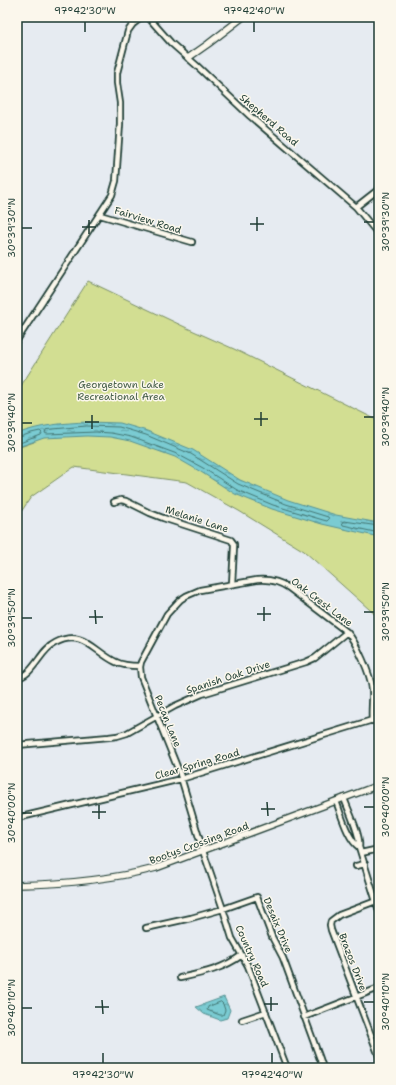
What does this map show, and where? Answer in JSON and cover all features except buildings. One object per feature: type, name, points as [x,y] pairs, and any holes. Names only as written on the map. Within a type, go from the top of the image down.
[{"type":"street","points":[[17,340],[112,195],[116,181],[120,114],[117,72],[128,31],[133,24],[142,17]]},
{"type":"street","name":"Shepherd Road","points":[[148,17],[171,42],[250,116],[356,207],[379,235]]},
{"type":"street","points":[[188,58],[243,17]]},
{"type":"street","points":[[356,207],[379,189]]},
{"type":"street","name":"Fairview Road","points":[[100,215],[192,242]]},
{"type":"street","points":[[17,324],[22,332]]},
{"type":"street","name":"Melanie Lane","points":[[114,502],[121,500],[126,501],[163,518],[230,539],[233,542],[234,547],[232,584]]},
{"type":"street","name":"Oak Crest Lane","points":[[140,666],[167,614],[180,600],[193,592],[200,590],[264,579],[280,583],[289,588],[347,632],[355,643],[370,681],[375,719]]},
{"type":"street","name":"Spanish Oak Drive","points":[[17,745],[117,736],[130,731],[182,702],[202,694],[315,658],[347,632]]},
{"type":"street","points":[[17,678],[26,674],[51,645],[59,641],[70,639],[88,642],[116,662],[125,665],[140,666]]},
{"type":"street","name":"Pecan Lane","points":[[140,666],[141,677],[181,779],[203,851]]},
{"type":"street","points":[[375,719],[379,725]]},
{"type":"street","name":"Clear Spring Road","points":[[17,818],[181,779],[375,719]]},
{"type":"street","name":"Bootys Crossing Road","points":[[17,885],[68,883],[126,875],[156,868],[379,785]]},
{"type":"street","points":[[344,798],[357,832],[360,843],[359,847],[379,911]]},
{"type":"street","points":[[336,801],[354,844],[359,847]]},
{"type":"street","points":[[361,853],[379,849]]},
{"type":"street","name":"Country Road","points":[[203,851],[232,938],[248,966],[287,1068]]},
{"type":"street","points":[[356,866],[364,864]]},
{"type":"street","name":"Desaix Drive","points":[[146,928],[191,918],[257,897],[272,937],[282,958],[323,1068]]},
{"type":"street","name":"Brazos Drive","points":[[376,901],[340,915],[331,921],[330,924],[356,997],[377,1045],[379,1056]]},
{"type":"street","points":[[180,978],[221,968],[242,955]]},
{"type":"street","points":[[304,1017],[379,988]]},
{"type":"street","points":[[242,1020],[266,1012]]},
{"type":"green space","name":"Georgetown Lake Recreational Area","points":[[88,281],[234,349],[379,421],[379,618],[304,551],[239,511],[187,482],[74,467],[31,497],[17,518],[17,448],[34,442],[17,431],[17,392]]},
{"type":"water","points":[[87,422],[120,423],[147,431],[193,450],[240,480],[288,500],[336,515],[379,523],[379,537],[322,524],[272,509],[235,494],[175,457],[130,441],[110,437],[87,436],[44,438],[17,448],[17,434],[25,431],[61,424]]},
{"type":"water","points":[[224,997],[230,1010],[227,1018],[220,1020],[204,1014],[196,1007]]}]
